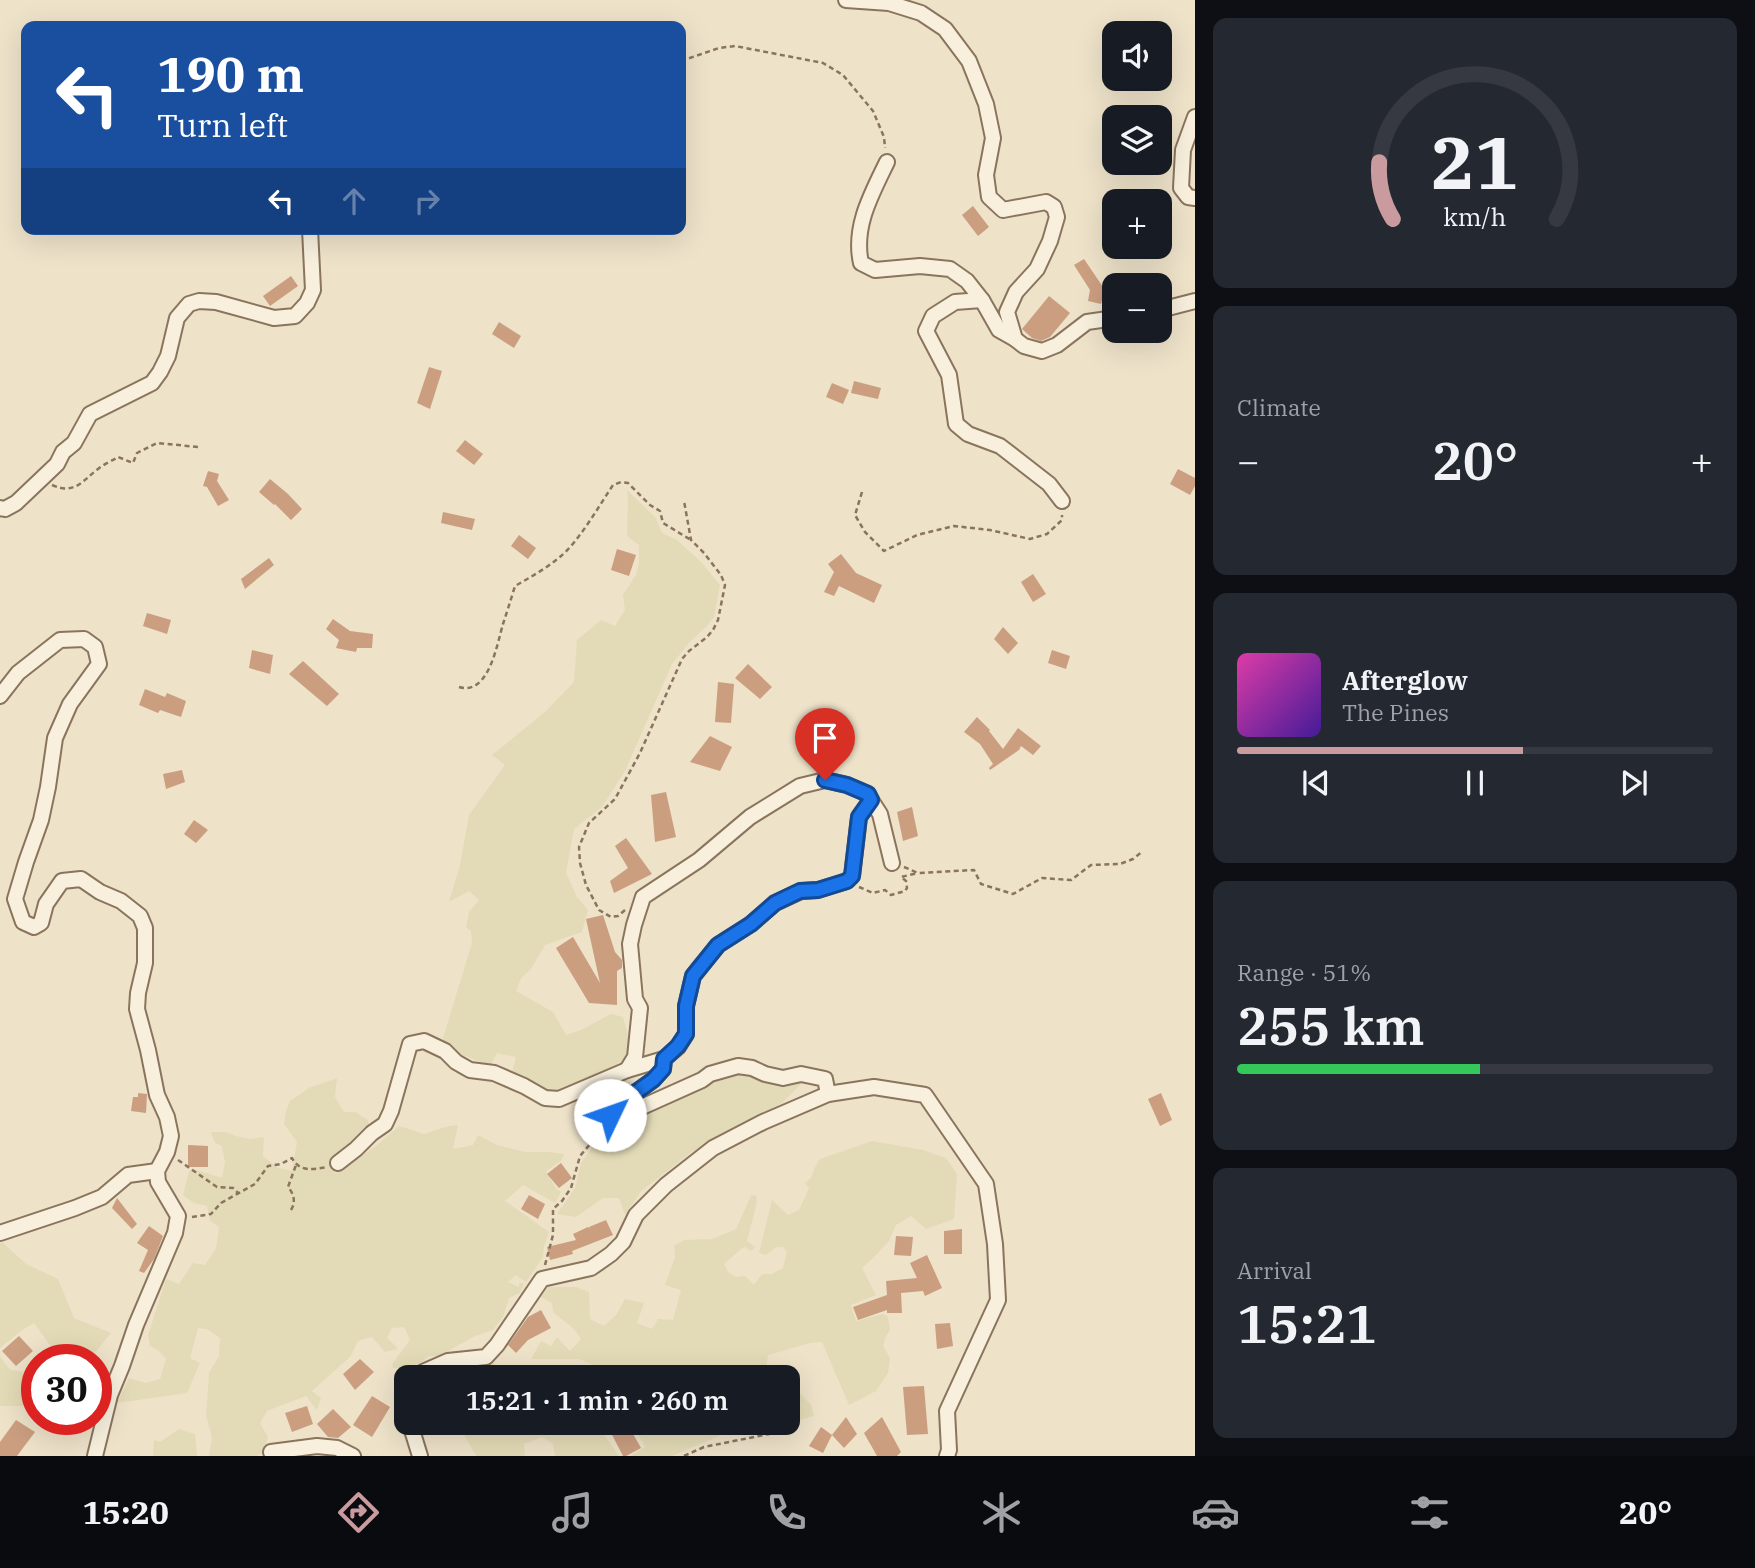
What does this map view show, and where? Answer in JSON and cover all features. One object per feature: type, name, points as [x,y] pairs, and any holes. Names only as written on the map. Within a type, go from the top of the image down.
[{"type":"street","points":[[846,0],[889,3],[921,13],[945,29],[969,61],[986,104],[993,138],[986,175],[989,197],[1003,210],[1046,202],[1055,206],[1057,217],[1051,240],[1037,268],[1016,292],[1007,312],[1015,339]]},
{"type":"street","points":[[1195,117],[1183,150],[1181,188],[1188,197],[1195,198]]},
{"type":"street","points":[[887,162],[859,231],[858,249],[861,263],[876,270],[920,266],[950,270],[967,281],[982,300],[999,330],[1024,346],[1042,351],[1057,345],[1087,322],[1102,320]]},
{"type":"street","points":[[0,508],[5,509],[16,503],[57,464],[63,452],[74,443],[90,414],[152,383],[169,356],[177,318],[189,304],[199,301],[216,302],[274,318],[295,316],[307,303],[313,290],[310,235]]},
{"type":"street","points":[[982,300],[955,302],[933,316],[926,331],[948,375],[956,425],[968,434],[1000,446],[1049,484],[1062,500]]},
{"type":"street","points":[[1172,307],[1195,301]]},
{"type":"street","points":[[0,696],[18,673],[60,640],[85,639],[94,647],[99,664],[70,704],[55,738],[41,821],[15,899],[23,922],[34,927],[41,923],[46,904],[62,881],[81,879],[100,892],[121,901],[140,916],[145,928],[145,963],[137,1009],[157,1095],[167,1117],[171,1136],[167,1152],[157,1171],[158,1182],[178,1216],[175,1233],[110,1395],[95,1456]]},
{"type":"street","points":[[627,1070],[635,1057],[640,1008],[635,999],[630,944],[643,897],[699,860],[750,817],[800,786],[825,780],[868,794],[880,814],[892,863]]},
{"type":"street","points":[[338,1163],[385,1124],[410,1044],[424,1041],[445,1051],[456,1062],[470,1070],[494,1073],[545,1098],[559,1099],[627,1070],[664,1059],[686,1034],[686,1006],[693,976],[718,945],[790,895],[800,891],[818,890],[847,881],[852,876],[859,817],[871,800]]},
{"type":"street","points":[[664,1059],[663,1069],[653,1080],[614,1108],[610,1115],[624,1115],[702,1080],[710,1073],[738,1066],[783,1078],[801,1074],[825,1079],[828,1094]]},
{"type":"street","points":[[439,1365],[448,1361],[486,1357],[542,1279],[590,1268],[611,1254],[623,1242],[636,1215],[666,1185],[713,1147],[828,1094],[874,1087],[926,1095],[986,1184],[995,1244],[998,1300],[947,1411],[947,1456]]},
{"type":"street","points":[[0,1234],[102,1197],[128,1175],[157,1171]]},
{"type":"street","points":[[414,1435],[420,1456]]},
{"type":"street","points":[[271,1452],[317,1446],[337,1448],[353,1456]]},
{"type":"path","points":[[686,59],[719,48],[735,46],[823,63],[843,75],[873,111],[884,137],[887,162]]},
{"type":"path","points":[[50,483],[62,489],[81,485],[97,470],[118,457],[133,463],[137,453],[157,443],[198,447]]},
{"type":"path","points":[[459,687],[466,689],[479,684],[488,671],[515,586],[561,556],[571,546],[613,485],[628,483],[660,511],[663,523],[691,540],[704,553],[725,584],[718,620],[707,637],[682,659],[640,752],[615,799],[589,823],[579,847],[586,885],[599,910],[611,917],[618,916],[643,897]]},
{"type":"path","points":[[862,492],[855,515],[865,532],[884,551],[918,535],[954,526],[990,530],[1030,539],[1038,537],[1047,534],[1062,520],[1062,500]]},
{"type":"path","points":[[684,501],[691,540]]},
{"type":"path","points":[[847,881],[873,893],[885,890],[891,895],[907,888],[906,881],[901,877],[918,873],[974,870],[981,884],[1013,894],[1042,878],[1071,880],[1091,865],[1121,864],[1143,851]]},
{"type":"path","points":[[892,863],[918,873]]},
{"type":"path","points":[[542,1279],[553,1235],[553,1209],[571,1188],[580,1156],[610,1115]]},
{"type":"path","points":[[167,1152],[217,1187],[233,1188],[238,1193]]},
{"type":"path","points":[[178,1216],[194,1218],[211,1214],[220,1203],[255,1184],[268,1166],[281,1164],[292,1158],[296,1165],[313,1170],[338,1163]]},
{"type":"path","points":[[291,1210],[294,1195],[288,1187],[296,1165]]},
{"type":"path","points":[[684,1456],[704,1447],[764,1435]]},
{"type":"shaded area","points":[[627,490],[656,518],[662,533],[677,540],[701,562],[720,585],[714,617],[672,664],[625,771],[602,807],[574,829],[566,873],[577,897],[588,910],[582,932],[545,945],[531,969],[521,978],[516,991],[553,1012],[566,1035],[611,1014],[623,1017],[631,1056],[583,1083],[561,1092],[550,1093],[512,1072],[516,1057],[497,1053],[490,1066],[446,1048],[443,1038],[472,943],[471,931],[466,927],[469,912],[479,900],[469,891],[449,902],[460,865],[469,815],[505,765],[492,755],[545,712],[574,682],[577,640],[601,620],[615,626],[625,610],[623,595],[636,575],[639,563],[639,545],[627,536]]},
{"type":"shaded area","points":[[741,1069],[773,1083],[802,1083],[782,1103],[692,1152],[641,1191],[625,1215],[619,1198],[603,1198],[576,1217],[557,1214],[575,1188],[581,1163],[607,1127]]},
{"type":"shaded area","points":[[337,1078],[335,1097],[344,1112],[355,1112],[368,1120],[369,1126],[331,1164],[335,1174],[376,1146],[399,1126],[424,1134],[458,1125],[453,1149],[473,1145],[478,1135],[497,1145],[526,1152],[564,1154],[561,1161],[546,1171],[556,1189],[561,1192],[555,1203],[523,1185],[505,1201],[549,1232],[543,1257],[526,1282],[516,1275],[508,1282],[519,1287],[519,1283],[524,1283],[520,1293],[509,1298],[503,1317],[493,1330],[475,1336],[439,1356],[429,1356],[414,1365],[394,1365],[394,1368],[392,1364],[410,1340],[404,1327],[392,1328],[387,1338],[398,1349],[385,1352],[372,1337],[358,1341],[350,1357],[312,1391],[321,1398],[317,1410],[306,1396],[267,1411],[260,1423],[268,1437],[263,1453],[257,1456],[209,1456],[212,1437],[206,1416],[209,1373],[219,1356],[220,1338],[207,1329],[198,1328],[190,1358],[200,1363],[187,1393],[117,1403],[129,1378],[146,1383],[160,1379],[166,1359],[150,1346],[148,1335],[166,1279],[179,1284],[193,1263],[205,1265],[216,1248],[219,1227],[210,1221],[207,1206],[194,1203],[183,1195],[189,1171],[196,1170],[222,1178],[225,1162],[222,1146],[215,1143],[211,1132],[226,1132],[250,1139],[264,1137],[263,1156],[278,1168],[292,1171],[297,1142],[284,1124],[286,1111],[290,1101],[309,1088]]},
{"type":"shaded area","points":[[872,1141],[923,1150],[946,1158],[957,1174],[954,1219],[926,1229],[911,1216],[896,1225],[889,1241],[862,1268],[876,1295],[851,1305],[856,1321],[883,1314],[888,1317],[890,1330],[883,1346],[890,1358],[888,1373],[876,1391],[849,1405],[822,1342],[768,1355],[767,1365],[593,1365],[580,1359],[531,1359],[541,1341],[551,1346],[557,1337],[570,1351],[581,1339],[574,1329],[553,1312],[552,1303],[541,1297],[548,1287],[576,1287],[589,1292],[590,1319],[604,1326],[617,1314],[625,1299],[644,1303],[637,1323],[652,1329],[658,1319],[673,1320],[681,1290],[665,1285],[675,1257],[674,1246],[684,1240],[712,1239],[736,1229],[751,1196],[756,1195],[757,1202],[747,1241],[755,1247],[751,1251],[745,1247],[741,1249],[724,1264],[729,1273],[736,1277],[745,1276],[754,1285],[762,1274],[772,1274],[783,1268],[787,1252],[783,1247],[776,1247],[766,1255],[759,1253],[772,1200],[788,1215],[799,1210],[809,1188],[805,1183],[811,1178],[820,1159]]},
{"type":"shaded area","points":[[2,1242],[26,1264],[58,1279],[74,1318],[111,1333],[102,1344],[49,1344],[34,1323],[0,1348]]},
{"type":"shaded area","points":[[0,1356],[10,1370],[21,1371],[21,1406],[0,1406]]},
{"type":"shaded area","points":[[800,1393],[811,1405],[814,1416],[800,1420]]},
{"type":"shaded area","points":[[179,1429],[195,1434],[197,1456],[153,1456],[154,1440],[160,1442]]},
{"type":"shaded area","points":[[464,1435],[604,1435],[619,1456],[555,1456],[553,1444],[542,1437],[524,1444],[525,1456],[476,1456]]},
{"type":"shaded area","points":[[638,1435],[721,1435],[672,1456],[631,1456],[645,1447]]},
{"type":"building","points":[[973,206],[989,227],[978,236],[962,215]]},
{"type":"building","points":[[1084,259],[1102,286],[1101,304],[1088,301],[1090,290],[1074,265]]},
{"type":"building","points":[[291,276],[298,286],[270,306],[263,296]]},
{"type":"building","points":[[1049,296],[1070,313],[1050,337],[1041,341],[1032,338],[1022,329]]},
{"type":"building","points":[[499,322],[521,336],[514,348],[492,334]]},
{"type":"building","points":[[429,367],[442,371],[430,409],[417,403]]},
{"type":"building","points":[[854,381],[881,388],[878,399],[851,393]]},
{"type":"building","points":[[832,383],[849,390],[843,404],[826,397]]},
{"type":"building","points":[[465,440],[483,454],[474,465],[456,451]]},
{"type":"building","points":[[1178,469],[1195,478],[1195,486],[1190,495],[1170,484]]},
{"type":"building","points":[[208,471],[219,474],[217,481],[229,500],[218,506],[207,487],[203,486]]},
{"type":"building","points":[[270,479],[302,509],[291,520],[259,492]]},
{"type":"building","points":[[443,512],[475,519],[472,530],[441,523]]},
{"type":"building","points":[[519,535],[536,548],[528,559],[511,546]]},
{"type":"building","points":[[617,549],[636,555],[629,576],[611,570]]},
{"type":"building","points":[[841,554],[856,573],[882,585],[874,603],[839,586],[834,596],[824,592],[834,572],[828,564]]},
{"type":"building","points":[[269,558],[274,565],[245,589],[241,579]]},
{"type":"building","points":[[1033,574],[1046,594],[1033,602],[1021,582]]},
{"type":"building","points":[[147,613],[171,620],[167,634],[143,626]]},
{"type":"building","points":[[333,619],[350,631],[373,634],[372,648],[357,648],[356,652],[336,648],[339,640],[326,629]]},
{"type":"building","points":[[1003,627],[1018,643],[1008,654],[994,639]]},
{"type":"building","points":[[252,650],[273,655],[270,674],[249,668]]},
{"type":"building","points":[[1052,650],[1070,656],[1066,669],[1048,663]]},
{"type":"building","points":[[303,661],[339,694],[327,706],[289,674]]},
{"type":"building","points":[[748,664],[772,687],[760,699],[735,678]]},
{"type":"building","points":[[718,682],[734,684],[731,723],[715,722]]},
{"type":"building","points":[[145,689],[165,697],[167,693],[186,701],[181,717],[160,710],[158,713],[139,705]]},
{"type":"building","points":[[977,717],[1003,749],[1018,728],[1041,746],[1033,755],[1021,746],[990,770],[993,764],[980,744],[964,732]]},
{"type":"building","points":[[710,736],[732,747],[720,771],[690,762]]},
{"type":"building","points":[[182,770],[185,782],[166,789],[163,774]]},
{"type":"building","points":[[666,792],[676,837],[655,842],[651,795]]},
{"type":"building","points":[[912,807],[918,836],[903,841],[897,812]]},
{"type":"building","points":[[194,820],[208,830],[196,843],[184,834]]},
{"type":"building","points":[[626,838],[652,874],[614,893],[610,881],[628,868],[615,846]]},
{"type":"building","points":[[603,915],[615,952],[622,960],[622,968],[617,971],[617,1005],[589,1003],[556,948],[573,937],[600,983],[586,919]]},
{"type":"building","points":[[138,1093],[147,1094],[146,1113],[131,1111],[133,1097],[138,1097]]},
{"type":"building","points":[[1161,1093],[1172,1120],[1160,1126],[1148,1099]]},
{"type":"building","points":[[188,1145],[208,1146],[208,1167],[188,1167]]},
{"type":"building","points":[[561,1163],[572,1178],[559,1188],[547,1174]]},
{"type":"building","points":[[529,1195],[545,1204],[538,1219],[521,1209]]},
{"type":"building","points":[[117,1198],[137,1224],[132,1229],[112,1208]]},
{"type":"building","points":[[606,1220],[613,1235],[572,1251],[573,1254],[550,1260],[547,1247],[576,1240],[573,1234],[588,1227],[591,1229],[589,1227]]},
{"type":"building","points":[[149,1226],[163,1236],[154,1259],[144,1273],[139,1271],[148,1250],[137,1243]]},
{"type":"building","points":[[962,1229],[962,1254],[944,1254],[944,1231]]},
{"type":"building","points":[[896,1236],[913,1237],[911,1256],[894,1255]]},
{"type":"building","points":[[927,1255],[942,1288],[925,1296],[923,1291],[901,1293],[902,1313],[887,1313],[887,1310],[858,1320],[853,1307],[887,1295],[886,1281],[917,1278],[910,1263]]},
{"type":"building","points":[[541,1310],[551,1328],[528,1340],[516,1353],[508,1345],[528,1317]]},
{"type":"building","points":[[950,1323],[953,1346],[937,1349],[935,1324]]},
{"type":"building","points":[[19,1336],[26,1344],[21,1344],[21,1362],[16,1366],[2,1351]]},
{"type":"building","points":[[360,1359],[374,1372],[355,1390],[343,1374]]},
{"type":"building","points":[[924,1386],[928,1434],[907,1435],[903,1387]]},
{"type":"building","points":[[372,1396],[390,1407],[372,1437],[353,1425]]},
{"type":"building","points":[[307,1406],[313,1424],[292,1432],[285,1413]]},
{"type":"building","points":[[333,1409],[351,1427],[338,1438],[328,1437],[317,1424]]},
{"type":"building","points":[[846,1417],[857,1434],[844,1448],[832,1435]]},
{"type":"building","points":[[882,1417],[901,1452],[897,1456],[877,1456],[864,1433]]},
{"type":"building","points":[[16,1420],[21,1423],[21,1435],[33,1435],[17,1456],[0,1456],[0,1442]]},
{"type":"building","points":[[821,1427],[832,1435],[823,1453],[809,1446]]},
{"type":"building","points":[[612,1435],[634,1435],[641,1448],[623,1456]]},
{"type":"route","points":[[610,1115],[614,1108],[653,1080],[663,1069],[664,1059],[686,1034],[686,1006],[693,976],[718,945],[790,895],[800,891],[818,890],[847,881],[852,876],[859,817],[871,800],[868,794],[825,780]]}]
